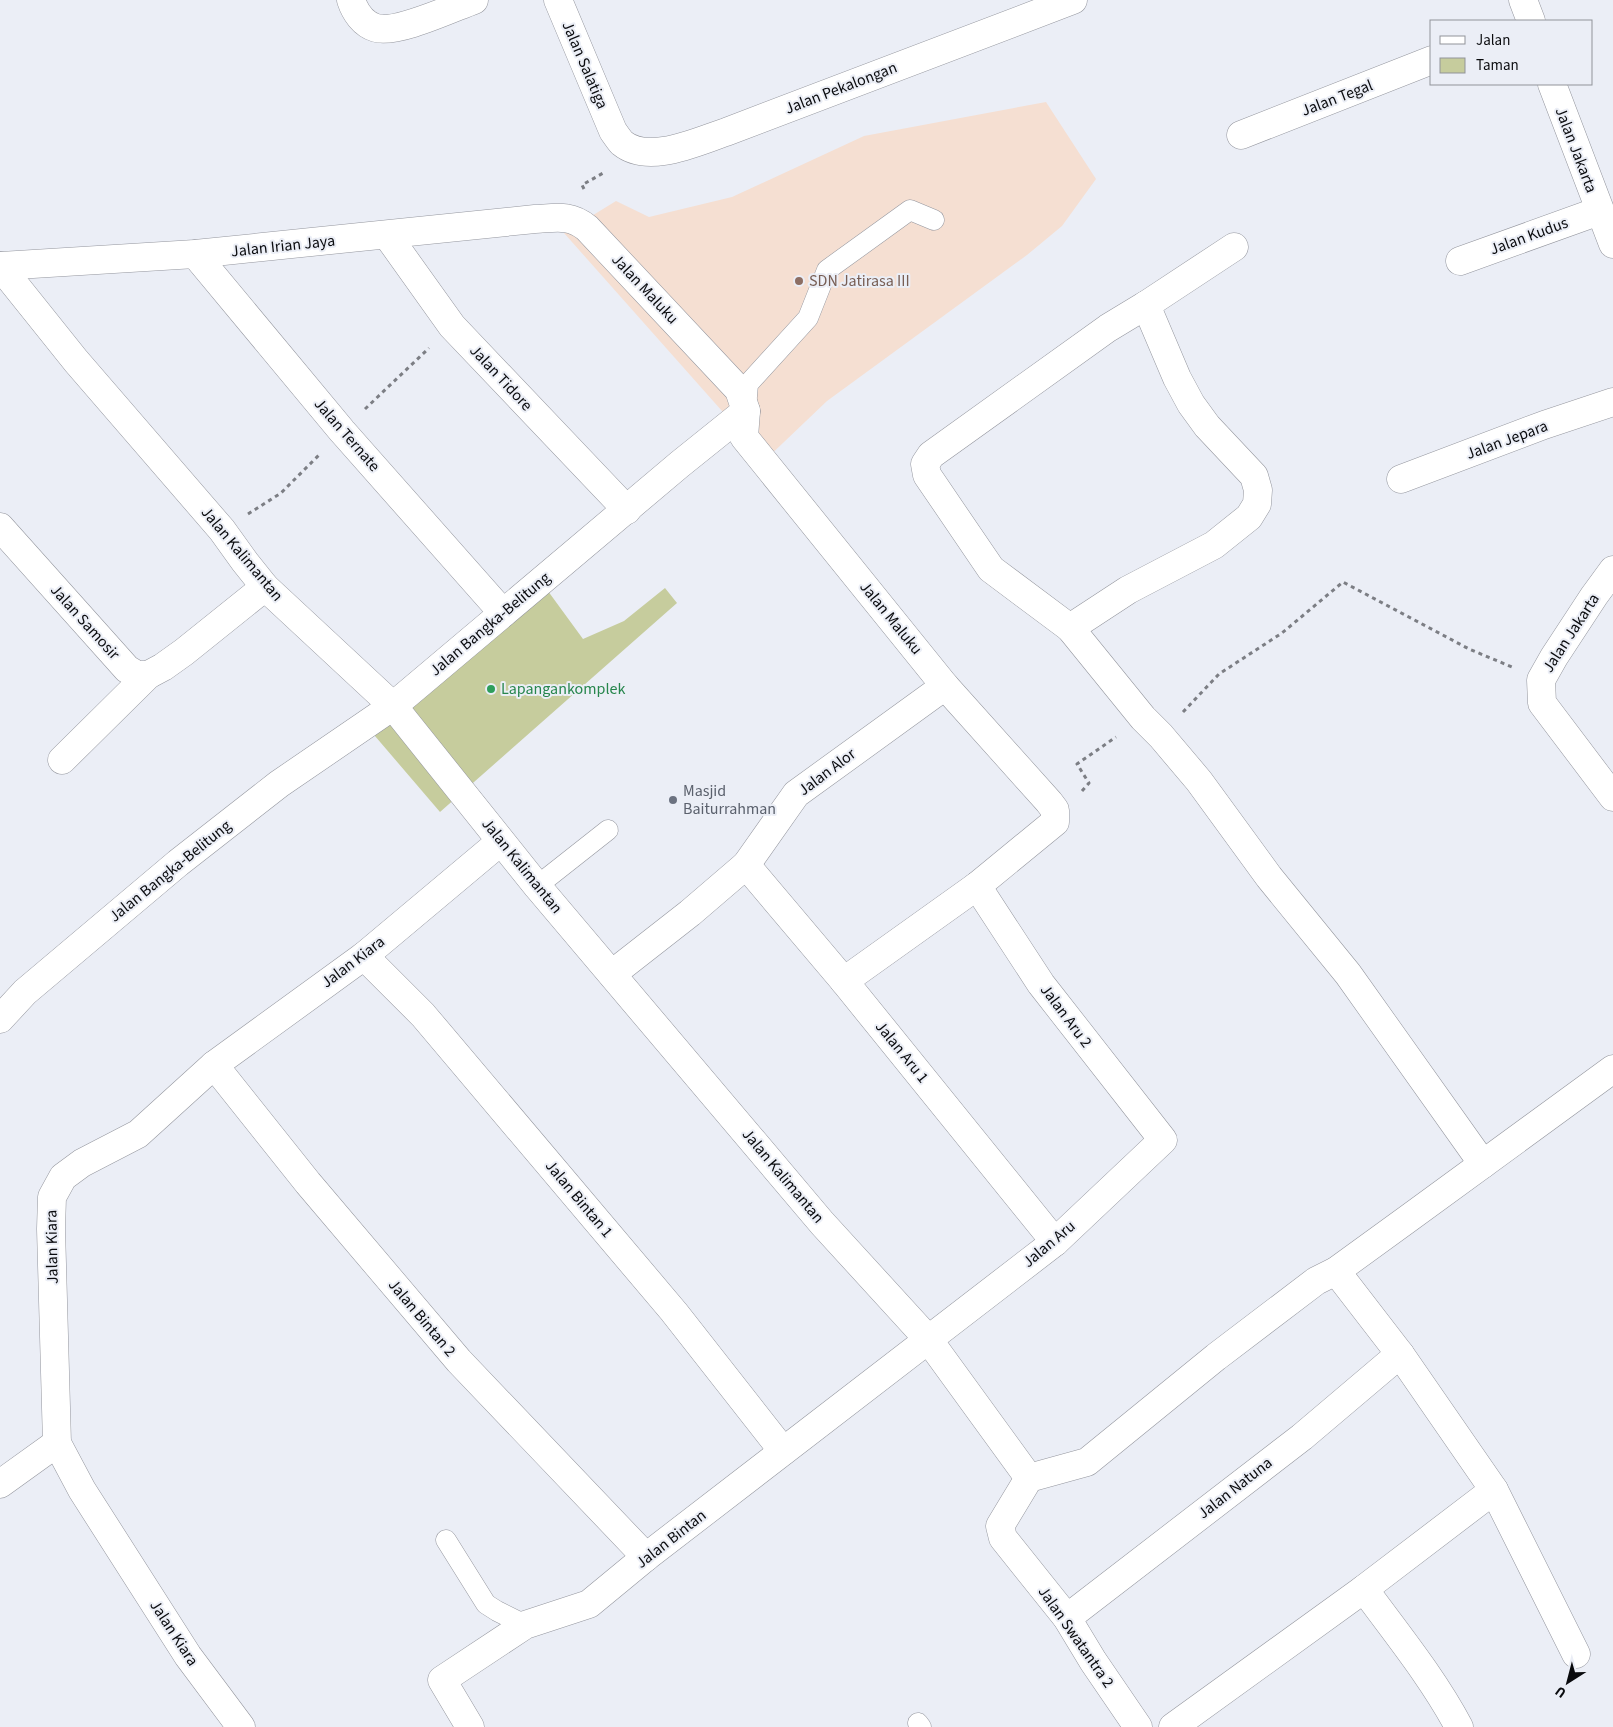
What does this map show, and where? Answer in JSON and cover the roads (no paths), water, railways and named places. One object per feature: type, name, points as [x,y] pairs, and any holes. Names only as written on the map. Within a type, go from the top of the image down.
[{"type":"street","points":[[351,0],[355,12],[376,28],[401,26],[474,0]]},
{"type":"street","name":"Jalan Salatiga","points":[[558,0],[613,131]]},
{"type":"street","name":"Jalan Pekalongan","points":[[613,131],[630,148],[641,151],[655,153],[682,147],[1073,0]]},
{"type":"street","points":[[1523,0],[1530,20]]},
{"type":"street","name":"Jalan Tegal","points":[[1241,135],[1430,61]]},
{"type":"street","name":"Jalan Jakarta","points":[[1552,85],[1613,244]]},
{"type":"street","name":"Jalan Kudus","points":[[1460,261],[1599,211]]},
{"type":"street","name":"Jalan Irian Jaya","points":[[0,266],[195,254],[572,219]]},
{"type":"street","name":"Jalan Maluku","points":[[572,219],[595,236],[740,390],[746,412],[744,437],[945,686],[1056,810],[1055,822],[978,886]]},
{"type":"street","name":"Jalan Tidore","points":[[387,235],[452,326],[627,510]]},
{"type":"street","points":[[1234,246],[1108,328],[931,455],[925,464],[927,474],[991,569],[1070,628],[1199,781],[1269,877],[1348,974],[1483,1164]]},
{"type":"street","name":"Jalan Ternate","points":[[195,254],[342,431],[503,613]]},
{"type":"street","name":"Jalan Kalimantan","points":[[0,266],[76,361],[222,530],[265,587],[393,706],[537,886],[822,1223],[928,1339],[1030,1478]]},
{"type":"street","points":[[1070,628],[1128,590],[1214,545],[1249,517],[1257,504],[1258,490],[1254,476],[1207,426],[1191,404],[1177,378],[1146,305]]},
{"type":"street","name":"Jalan Jepara","points":[[1401,479],[1544,425],[1613,402]]},
{"type":"street","name":"Jalan Bangka-Belitung","points":[[0,1018],[25,992],[178,863],[279,784],[393,706],[680,464],[746,412]]},
{"type":"street","name":"Jalan Samosir","points":[[0,527],[127,669],[137,675],[148,675]]},
{"type":"street","name":"Jalan Jakarta","points":[[1613,570],[1554,657],[1541,680],[1542,703],[1613,797]]},
{"type":"street","points":[[62,760],[148,675],[184,652],[265,587]]},
{"type":"street","name":"Jalan Alor","points":[[612,974],[690,913],[746,865],[796,794],[945,686]]},
{"type":"street","name":"Jalan Kiara","points":[[240,1727],[188,1656],[82,1490],[57,1442],[51,1229],[52,1197],[63,1177],[82,1163],[138,1134],[214,1065],[364,956],[500,842]]},
{"type":"street","name":"Jalan Aru 1","points":[[746,865],[844,981],[1055,1242]]},
{"type":"street","points":[[844,981],[978,886]]},
{"type":"street","name":"Jalan Aru 2","points":[[978,886],[1041,984],[1163,1140]]},
{"type":"street","name":"Jalan Bintan 1","points":[[364,956],[423,1015],[674,1312],[784,1451]]},
{"type":"street","name":"Jalan Bintan 2","points":[[214,1065],[308,1183],[458,1361],[646,1557]]},
{"type":"street","points":[[1030,1478],[1086,1462],[1216,1357],[1316,1282],[1336,1271],[1613,1069]]},
{"type":"street","name":"Jalan Aru","points":[[928,1339],[1055,1242],[1163,1140]]},
{"type":"street","points":[[1336,1271],[1400,1354],[1494,1490],[1576,1654]]},
{"type":"street","name":"Jalan Bintan","points":[[470,1727],[442,1680],[525,1626],[589,1604],[646,1557],[928,1339]]},
{"type":"street","name":"Jalan Natuna","points":[[1067,1618],[1302,1437],[1400,1354]]},
{"type":"street","points":[[0,1484],[57,1442]]},
{"type":"street","name":"Jalan Swatantra 2","points":[[1030,1478],[1000,1526],[1003,1538],[1067,1618],[1093,1661],[1138,1727]]},
{"type":"street","points":[[1173,1727],[1364,1589],[1494,1490]]},
{"type":"street","points":[[1364,1589],[1451,1711],[1459,1727]]},
{"type":"lane","points":[[746,412],[748,384],[808,318],[827,270],[910,210],[934,220]]},
{"type":"lane","points":[[537,886],[608,830]]},
{"type":"lane","points":[[446,1540],[486,1604],[496,1612],[525,1626]]},
{"type":"place","name":"SDN Jatirasa III","points":[[799,281]]},
{"type":"place","name":"Lapangankomplek","points":[[491,689]]},
{"type":"place","name":"Masjid Baiturrahman","points":[[673,800]]}]
